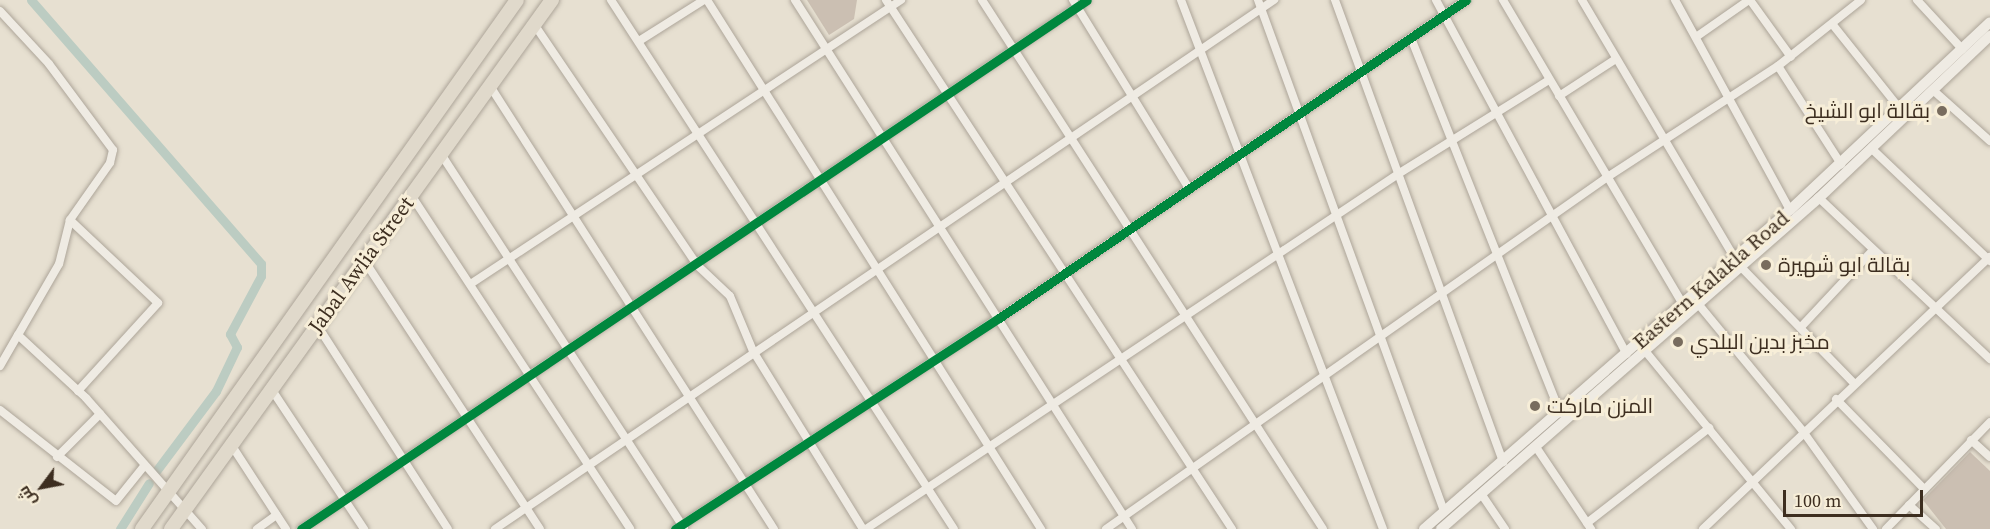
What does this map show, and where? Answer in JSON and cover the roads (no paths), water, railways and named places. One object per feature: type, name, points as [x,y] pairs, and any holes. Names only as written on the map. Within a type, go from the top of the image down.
[{"type":"highway","name":"Jabal Awlia Street","points":[[142,529],[517,0]]},
{"type":"highway","points":[[534,0],[548,5]]},
{"type":"highway","name":"Jabal Awlia Street","points":[[171,529],[548,5]]},
{"type":"street","points":[[611,0],[759,222],[926,489],[954,529]]},
{"type":"street","points":[[639,41],[706,0],[760,89],[877,267],[1041,529]]},
{"type":"street","points":[[795,0],[1055,404],[1132,529]]},
{"type":"street","points":[[472,283],[760,89],[825,48],[888,3],[901,0]]},
{"type":"street","points":[[982,0],[1323,529]]},
{"type":"street","points":[[301,529],[534,377],[759,222],[822,183],[1014,51],[1076,3],[1087,0]]},
{"type":"street","points":[[1181,0],[1321,378],[1383,529]]},
{"type":"street","points":[[495,529],[1069,135],[1201,50],[1260,4],[1274,0]]},
{"type":"street","points":[[1335,0],[1503,462]]},
{"type":"street","points":[[1436,0],[1628,354]]},
{"type":"street","points":[[441,154],[571,352],[681,528],[871,398],[999,318],[1188,187],[1361,73],[1466,0]]},
{"type":"street","points":[[1503,0],[1606,178],[1683,304]]},
{"type":"street","points":[[1582,0],[1738,263],[1853,382]]},
{"type":"street","points":[[1675,0],[1730,96],[1790,210]]},
{"type":"street","points":[[1696,37],[1750,0],[1791,57]]},
{"type":"street","points":[[1106,529],[1606,178],[1791,57],[1861,0]]},
{"type":"street","points":[[1917,0],[1962,50]]},
{"type":"street","points":[[888,3],[1232,529]]},
{"type":"street","points":[[1076,3],[1188,187]]},
{"type":"street","points":[[1260,4],[1297,114],[1382,337],[1444,512]]},
{"type":"street","points":[[0,11],[49,64],[113,150],[110,163],[70,220],[59,264],[0,366]]},
{"type":"street","name":"Eastern Kalakla Road","points":[[1441,529],[1699,305],[1790,210],[1990,22]]},
{"type":"street","points":[[534,24],[697,265],[729,296],[753,351],[806,441],[865,529],[1185,315],[1338,218],[1398,174],[1549,80]]},
{"type":"street","points":[[1833,25],[1900,109]]},
{"type":"street","name":"Eastern Kalakla Road","points":[[1424,529],[1683,304],[1820,198],[1990,36]]},
{"type":"street","points":[[1411,38],[1455,137],[1496,254],[1560,413]]},
{"type":"street","points":[[1559,96],[1616,59]]},
{"type":"street","points":[[1778,66],[1841,164]]},
{"type":"street","points":[[490,86],[774,529]]},
{"type":"street","points":[[1934,91],[1990,141]]},
{"type":"street","points":[[1703,529],[1754,482],[1802,430],[1989,259],[1872,149]]},
{"type":"street","points":[[411,195],[534,377],[630,529]]},
{"type":"street","points":[[1820,198],[1933,309],[1990,359]]},
{"type":"street","points":[[70,220],[158,303],[78,390]]},
{"type":"street","points":[[1801,327],[1873,250]]},
{"type":"street","points":[[364,260],[540,529]]},
{"type":"street","points":[[1699,305],[1802,430],[1873,529]]},
{"type":"street","points":[[318,325],[448,529]]},
{"type":"street","points":[[18,335],[78,390],[144,466],[186,507],[202,529]]},
{"type":"street","points":[[1646,352],[1791,529]]},
{"type":"street","points":[[272,390],[364,529]]},
{"type":"street","points":[[1836,399],[1924,489]]},
{"type":"street","points":[[0,410],[116,501],[144,466]]},
{"type":"street","points":[[57,457],[100,414]]},
{"type":"street","points":[[1886,529],[1990,422]]},
{"type":"street","points":[[1536,447],[1589,526],[1709,428]]},
{"type":"street","points":[[1971,440],[1990,457]]},
{"type":"street","points":[[232,446],[286,529]]},
{"type":"street","points":[[1482,495],[1505,529]]},
{"type":"street","points":[[1909,505],[1936,529]]},
{"type":"street","points":[[257,529],[276,515]]},
{"type":"waterway","points":[[31,0],[261,264],[261,276],[230,334],[237,347],[216,391],[157,470]]},
{"type":"waterway","points":[[120,529],[149,483]]},
{"type":"place","name":"بقالة ابو الشيخ","points":[[1942,111]]},
{"type":"place","name":"بقالة ابو شهيرة","points":[[1766,265]]},
{"type":"place","name":"مخبز بدين البلدي","points":[[1678,342]]},
{"type":"place","name":"المزن ماركت","points":[[1535,406]]}]
